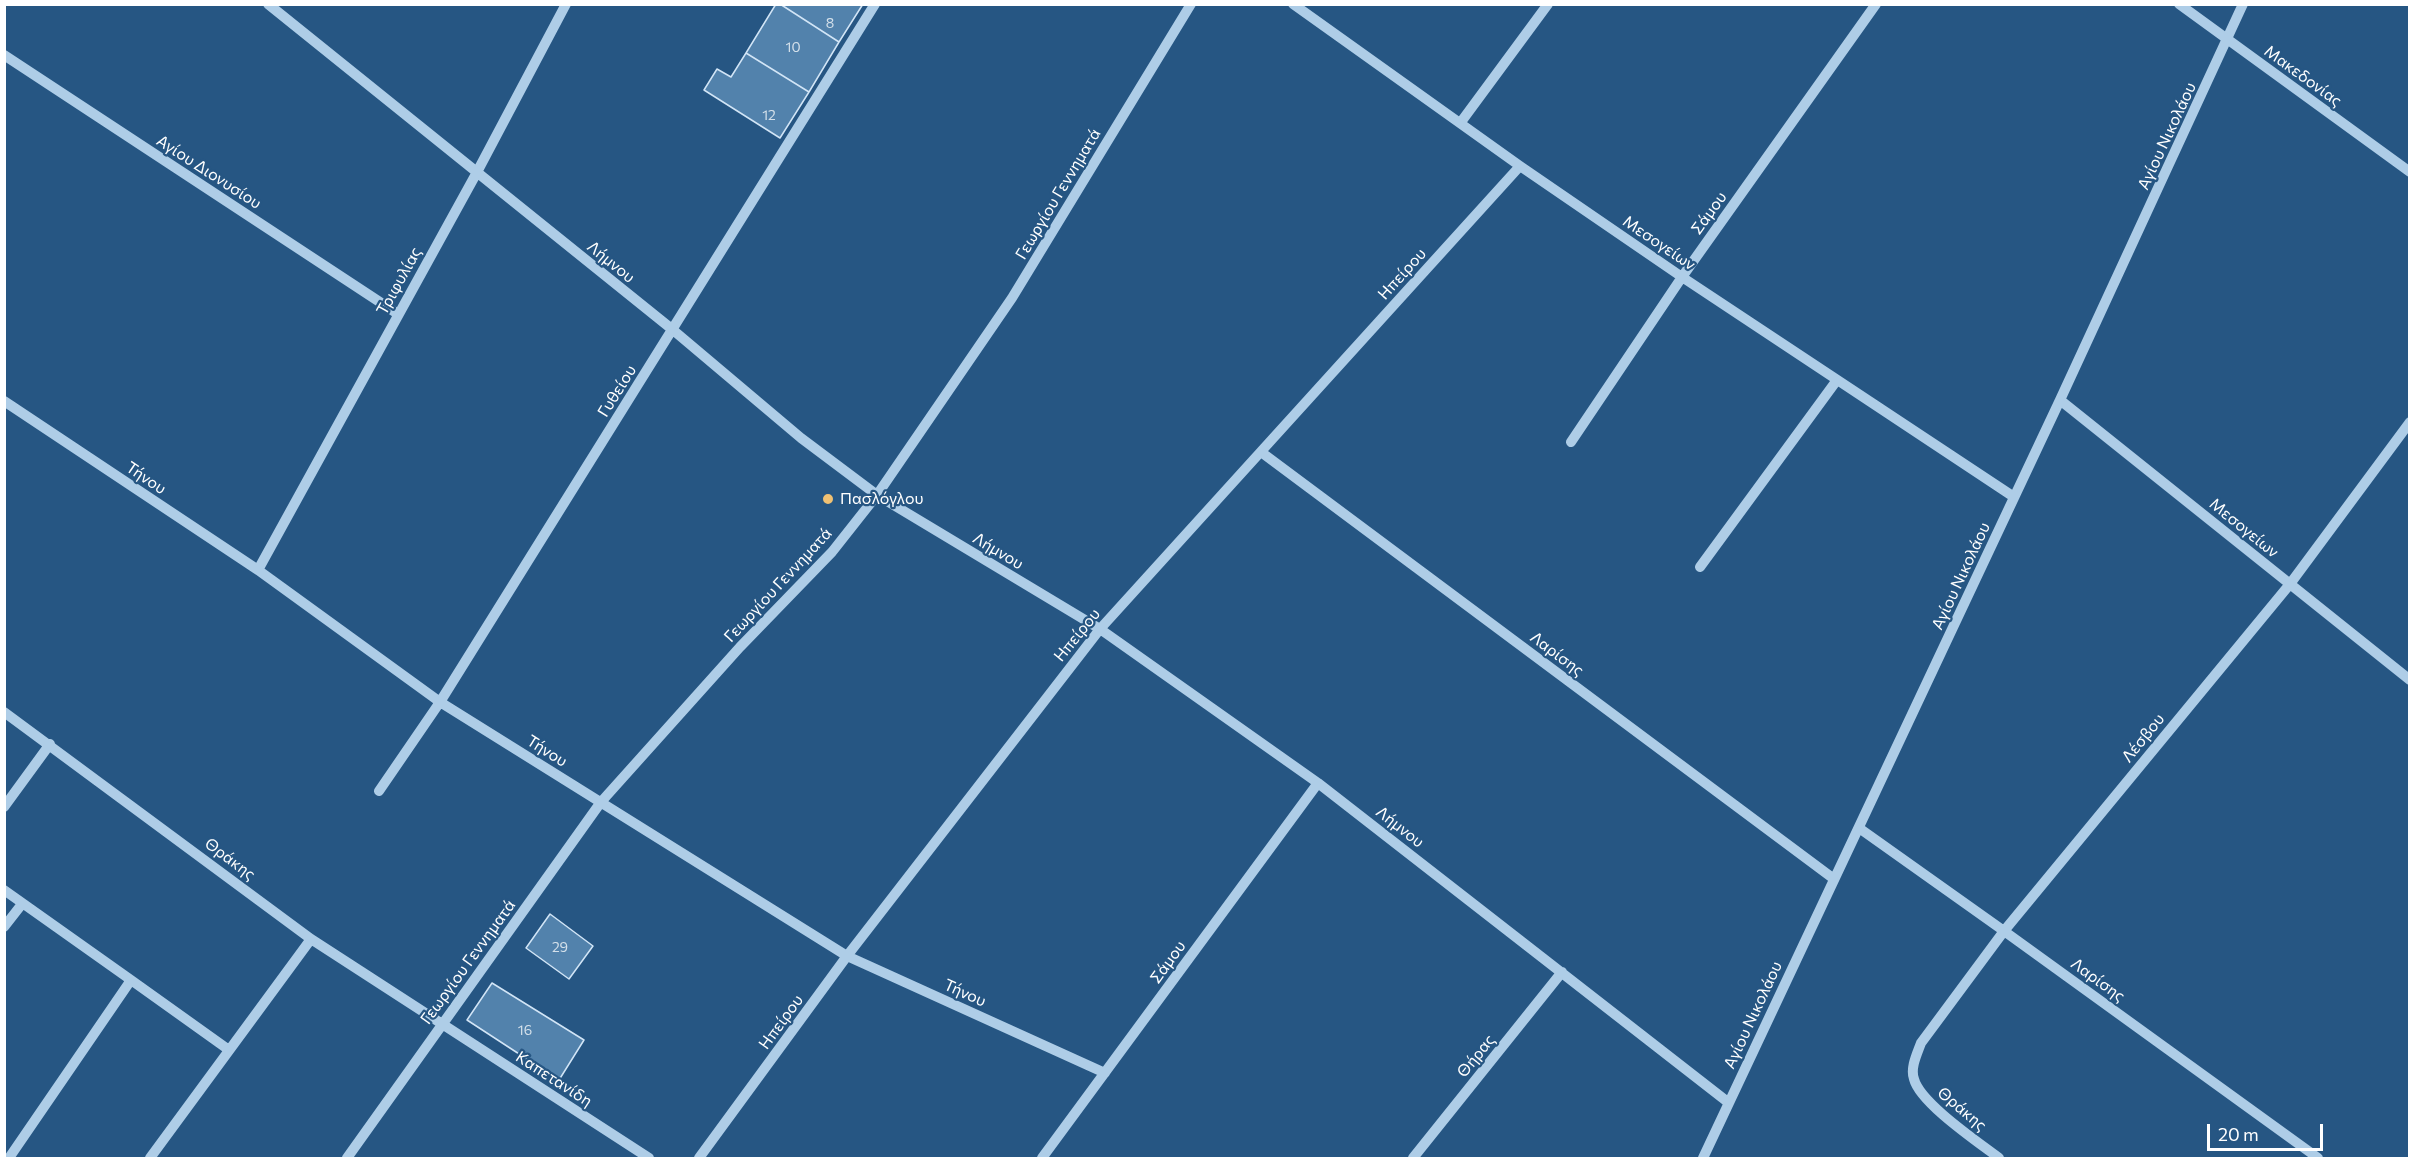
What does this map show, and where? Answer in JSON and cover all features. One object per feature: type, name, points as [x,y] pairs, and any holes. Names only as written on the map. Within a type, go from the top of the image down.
[{"type":"street","name":"Λήμνου","points":[[268,4],[279,8],[476,174],[673,330],[801,438],[877,495],[1100,629],[1318,783],[1729,1103]]},
{"type":"street","name":"Τριφυλίας","points":[[258,570],[476,174],[566,4]]},
{"type":"street","name":"Γυθείου","points":[[379,791],[440,702],[875,4]]},
{"type":"street","name":"Γεωργίου Γεννηματά","points":[[346,1158],[601,802],[740,647],[832,552],[877,495],[1012,298],[1191,4]]},
{"type":"street","name":"Μεσογείων","points":[[1293,4],[1520,166],[1682,277],[2014,497]]},
{"type":"street","points":[[1461,122],[1548,4]]},
{"type":"street","name":"Σάμου","points":[[1570,442],[1682,277],[1876,4]]},
{"type":"street","name":"Μακεδονίας","points":[[2179,4],[2409,172]]},
{"type":"street","name":"Αγίου Νικολάου","points":[[1703,1158],[2060,400],[2243,4]]},
{"type":"street","name":"Αγίου Διονυσίου","points":[[4,55],[398,314]]},
{"type":"street","name":"Ηπείρου","points":[[699,1158],[847,956],[1100,629],[1520,166]]},
{"type":"street","points":[[1700,567],[1837,380]]},
{"type":"street","name":"Μεσογείων","points":[[2060,400],[2409,680]]},
{"type":"street","name":"Τήνου","points":[[4,401],[258,570],[440,702],[847,956],[1105,1073]]},
{"type":"street","name":"Λέσβου","points":[[1913,1078],[1914,1060],[1921,1043],[2004,931],[2290,584],[2409,422]]},
{"type":"street","name":"Λαρίσης","points":[[1261,452],[1834,879]]},
{"type":"street","name":"Θράκης","points":[[4,711],[311,939],[441,1025]]},
{"type":"street","points":[[4,807],[50,744]]},
{"type":"street","name":"Σάμου","points":[[1042,1158],[1318,783]]},
{"type":"street","name":"Λαρίσης","points":[[1858,828],[2318,1158]]},
{"type":"street","points":[[4,890],[229,1050]]},
{"type":"street","points":[[4,927],[22,904]]},
{"type":"street","points":[[150,1158],[311,939]]},
{"type":"street","name":"Θήρας","points":[[1413,1158],[1562,972]]},
{"type":"street","points":[[9,1158],[131,980]]},
{"type":"street","name":"Καπετανίδη","points":[[441,1025],[649,1158]]},
{"type":"street","name":"Θράκης","points":[[1913,1078],[1921,1094],[1933,1106],[1999,1158]]},
{"type":"building","points":[[776,4],[780,4],[839,42],[809,92],[746,53]]},
{"type":"building","points":[[780,4],[863,4],[839,42]]},
{"type":"building","points":[[746,53],[809,92],[780,138],[704,90],[717,69],[731,77]]},
{"type":"building","points":[[550,914],[593,946],[569,979],[526,948]]},
{"type":"building","points":[[492,983],[584,1040],[559,1080],[467,1020]]},
{"type":"place","name":"Πασλόγλου","points":[[828,499]]}]
